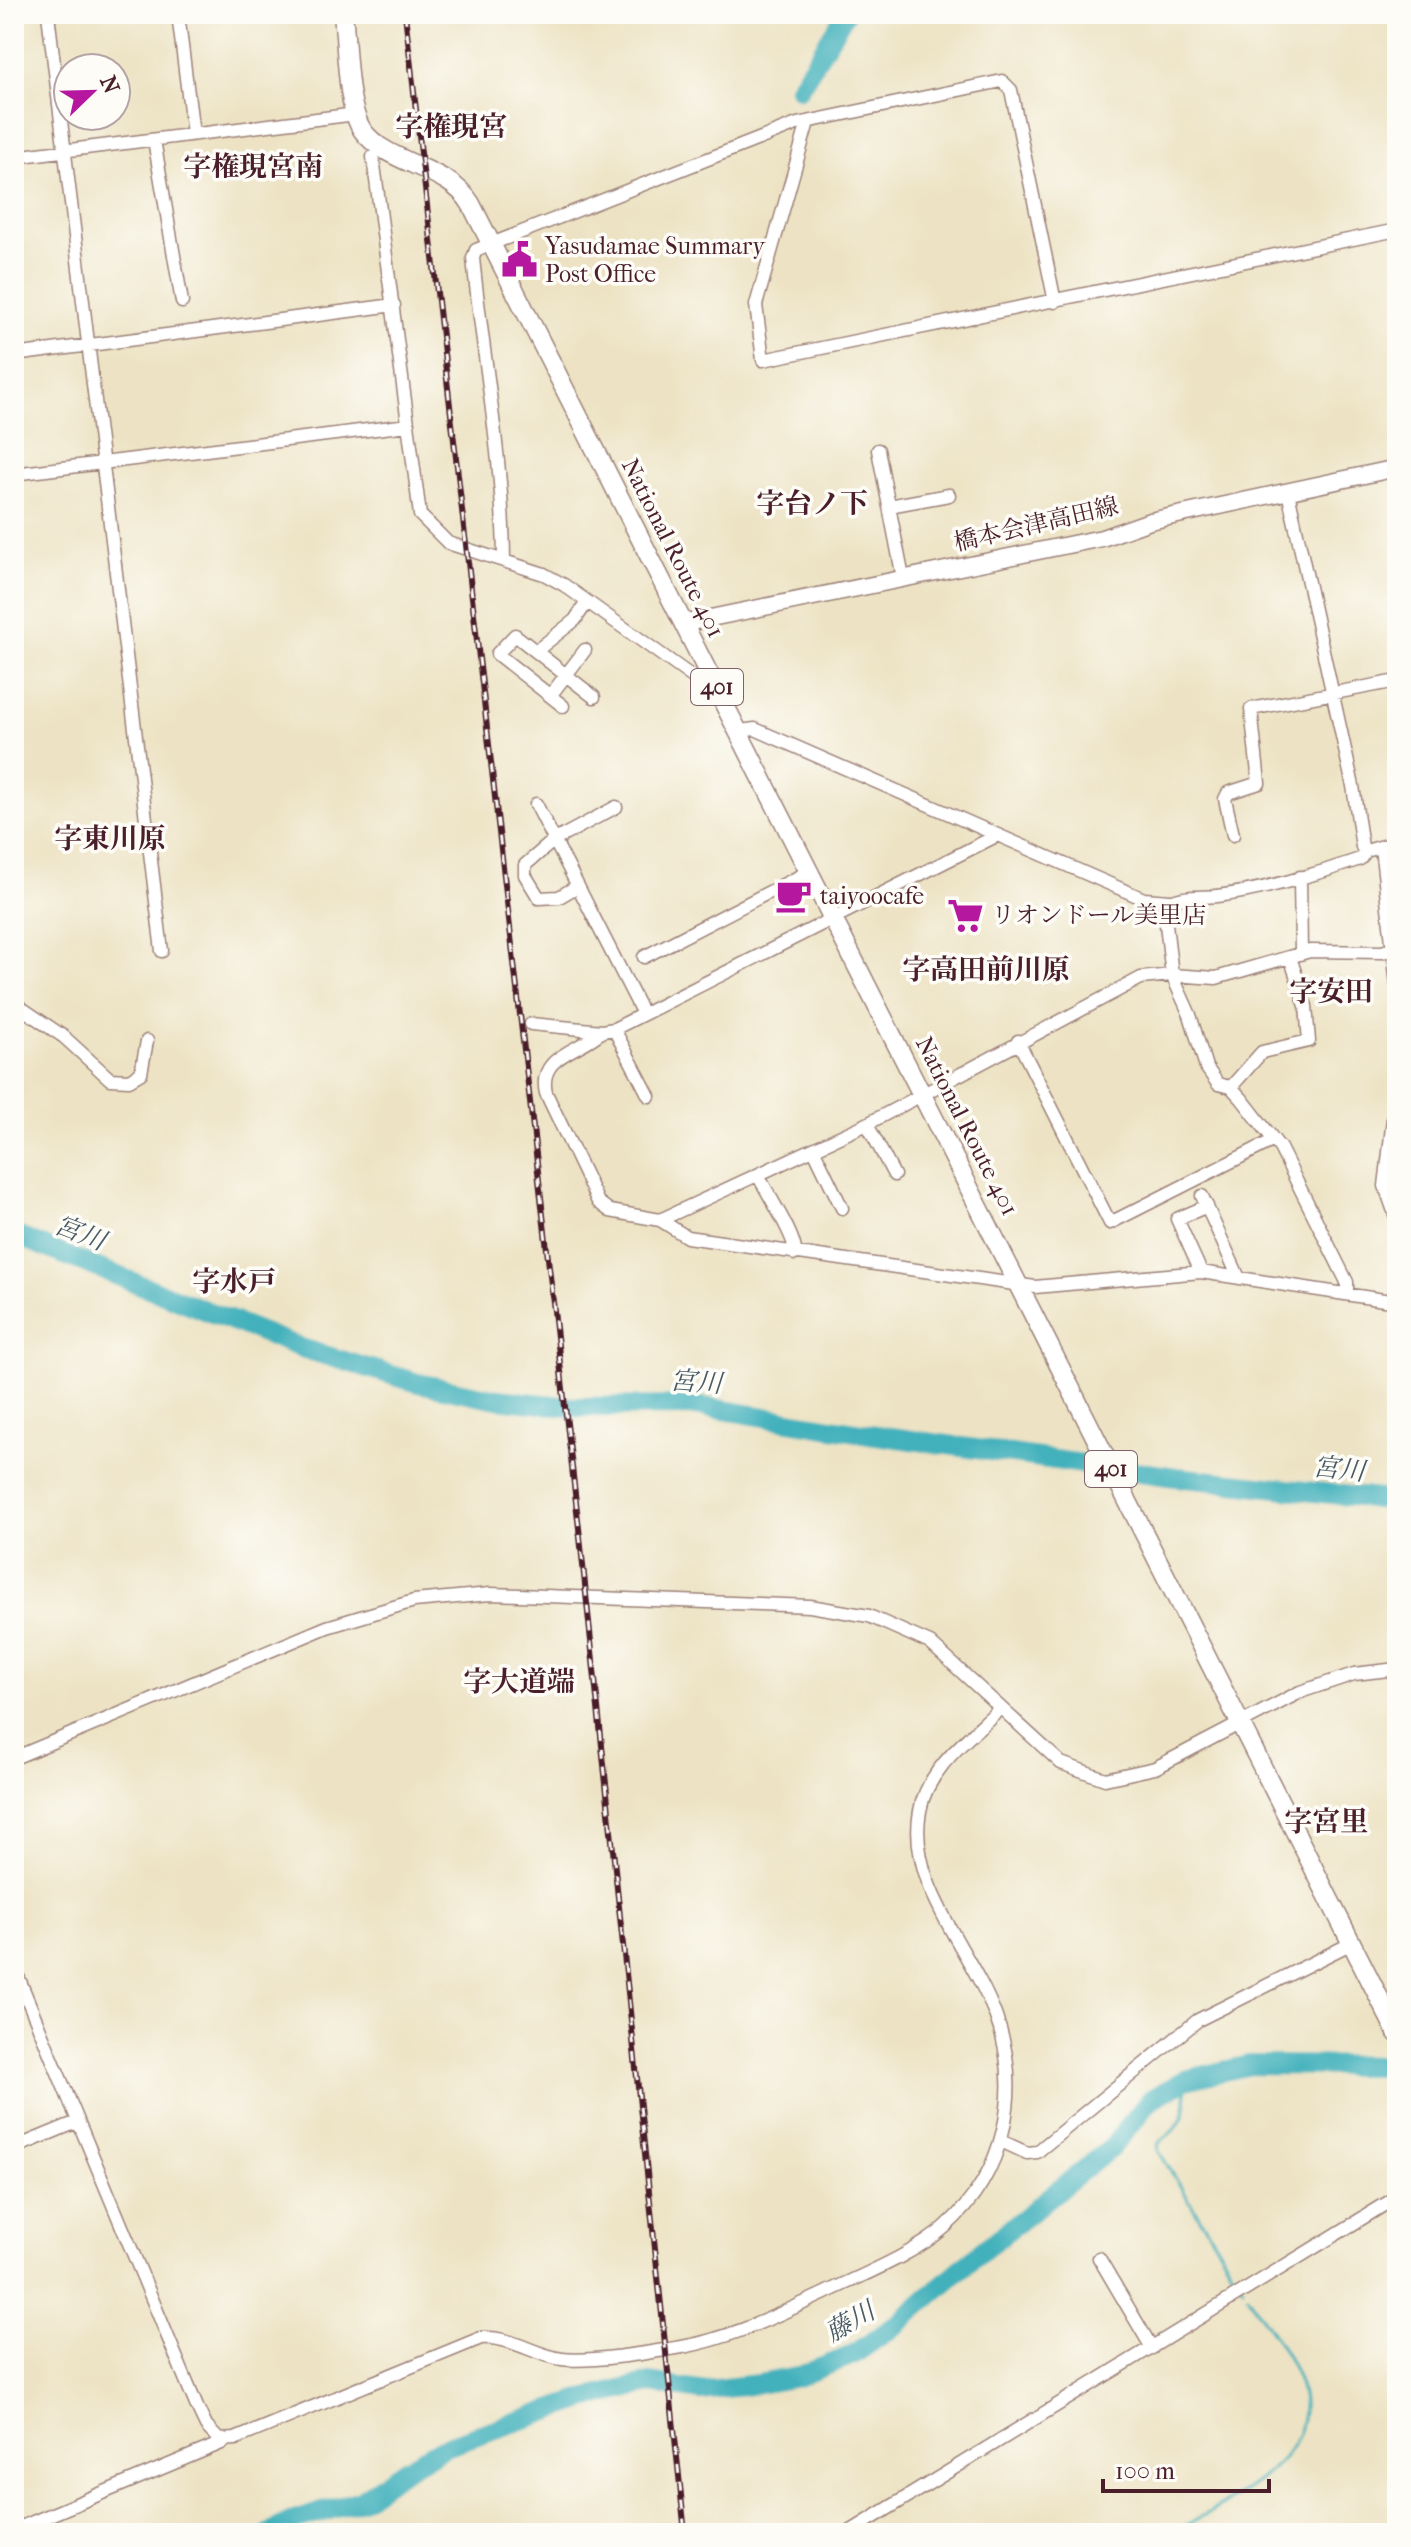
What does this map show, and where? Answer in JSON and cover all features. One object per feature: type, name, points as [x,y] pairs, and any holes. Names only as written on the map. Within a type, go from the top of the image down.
[{"type":"highway","points":[[343,14],[356,114]]},
{"type":"highway","name":"National Route 401","points":[[356,114],[363,132],[383,147],[465,194],[686,623],[1241,1725]]},
{"type":"highway","name":"401","points":[[1241,1725],[1397,2033]]},
{"type":"main road","name":"橋本会津高田線","points":[[686,623],[1102,538],[1150,521],[1397,468]]},
{"type":"street","points":[[48,14],[162,951]]},
{"type":"street","points":[[178,14],[193,134]]},
{"type":"street","points":[[504,560],[503,512],[473,258],[476,250],[808,122],[993,83],[1008,84],[1055,302]]},
{"type":"street","points":[[14,157],[356,114]]},
{"type":"street","points":[[808,122],[756,305],[763,360],[1397,230]]},
{"type":"street","points":[[154,140],[182,302]]},
{"type":"street","points":[[373,157],[420,515],[448,543],[544,574],[716,696],[722,696]]},
{"type":"street","points":[[14,355],[394,305]]},
{"type":"street","points":[[14,474],[408,425]]},
{"type":"street","points":[[878,450],[903,578]]},
{"type":"street","points":[[1288,492],[1333,694],[1362,847],[1366,851]]},
{"type":"street","points":[[889,506],[949,495]]},
{"type":"street","points":[[536,651],[575,620],[587,602]]},
{"type":"street","points":[[563,706],[497,654],[515,635],[594,697]]},
{"type":"street","points":[[550,696],[585,650]]},
{"type":"street","points":[[1233,835],[1225,799],[1228,793],[1259,783],[1251,709],[1397,681]]},
{"type":"street","points":[[740,731],[755,729],[1144,899],[1170,901],[1251,890],[1360,859],[1366,851],[1397,842]]},
{"type":"street","points":[[536,804],[643,1014]]},
{"type":"street","points":[[576,887],[545,900],[531,888],[525,865],[553,841],[616,807]]},
{"type":"street","points":[[998,835],[608,1030],[553,1062],[545,1078],[546,1093],[598,1202],[610,1211],[660,1220],[687,1237],[1035,1287],[1201,1272],[1397,1302]]},
{"type":"street","points":[[1381,847],[1397,985]]},
{"type":"street","points":[[644,957],[810,871]]},
{"type":"street","points":[[1231,1087],[1262,1052],[1309,1041],[1296,955],[1300,877]]},
{"type":"street","points":[[1170,901],[1164,907],[1172,975],[1190,1015],[1206,1067],[1218,1084],[1231,1087],[1274,1140],[1347,1282],[1347,1293]]},
{"type":"street","points":[[660,1220],[867,1124],[1141,978],[1172,975],[1216,978],[1296,955],[1395,947]]},
{"type":"street","points":[[14,1003],[64,1037],[110,1079],[129,1080],[141,1073],[147,1041]]},
{"type":"street","points":[[531,1024],[608,1030]]},
{"type":"street","points":[[608,1030],[649,1096]]},
{"type":"street","points":[[1018,1041],[1110,1223],[1274,1140]]},
{"type":"street","points":[[1397,1085],[1385,1186],[1397,1220]]},
{"type":"street","points":[[867,1124],[894,1175]]},
{"type":"street","points":[[814,1150],[842,1208]]},
{"type":"street","points":[[758,1175],[779,1218],[790,1229],[795,1254]]},
{"type":"street","points":[[1201,1272],[1177,1219],[1204,1201],[1239,1278]]},
{"type":"street","points":[[14,1758],[327,1627],[414,1601],[490,1594],[810,1606],[858,1613],[904,1629],[930,1643],[1061,1763],[1105,1779],[1155,1768],[1300,1692],[1354,1674],[1397,1669]]},
{"type":"street","points":[[14,2530],[481,2338],[511,2340],[555,2358],[575,2359],[682,2347],[744,2331],[869,2271],[943,2229],[972,2196],[1001,2141],[1009,2098],[1007,2049],[994,2012],[925,1870],[919,1828],[920,1810],[937,1771],[1000,1708]]},
{"type":"street","points":[[1001,2141],[1027,2153],[1037,2152],[1198,2020],[1352,1943]]},
{"type":"street","points":[[14,1967],[197,2407],[212,2435],[224,2442]]},
{"type":"street","points":[[14,2148],[77,2122]]},
{"type":"street","points":[[848,2533],[1397,2197]]},
{"type":"street","points":[[1099,2258],[1152,2348]]},
{"type":"waterway","points":[[799,88],[845,14]]},
{"type":"waterway","name":"宮川","points":[[14,1235],[301,1348],[418,1383],[497,1399],[570,1407],[699,1406],[862,1433],[1176,1477],[1397,1501]]},
{"type":"waterway","name":"藤川","points":[[271,2533],[294,2521],[361,2500],[405,2469],[448,2445],[584,2399],[650,2383],[700,2391],[758,2384],[797,2377],[853,2355],[899,2323],[977,2255],[1111,2148],[1150,2100],[1185,2080],[1250,2065],[1397,2066]]},
{"type":"waterway","points":[[1185,2080],[1183,2116],[1175,2129],[1159,2142],[1158,2150],[1243,2288]]},
{"type":"waterway","points":[[1173,2533],[1243,2492],[1266,2474],[1285,2455],[1298,2433],[1303,2408],[1298,2380],[1282,2347],[1247,2295]]},
{"type":"railway","points":[[405,14],[580,1537],[685,2533]]},
{"type":"place","name":"Yasudamae Summary Post Office","points":[[519,260]]},
{"type":"place","name":"taiyoocafe","points":[[794,896]]},
{"type":"place","name":"リオンドール美里店","points":[[965,915]]},
{"type":"district","name":"字権現宮","points":[[451,126]]},
{"type":"district","name":"字権現宮南","points":[[253,166]]},
{"type":"district","name":"字台ノ下","points":[[812,503]]},
{"type":"district","name":"字東川原","points":[[110,838]]},
{"type":"district","name":"字高田前川原","points":[[986,969]]},
{"type":"district","name":"字安田","points":[[1331,991]]},
{"type":"district","name":"字水戸","points":[[234,1281]]},
{"type":"district","name":"字大道端","points":[[519,1681]]},
{"type":"district","name":"字宮里","points":[[1326,1821]]}]
